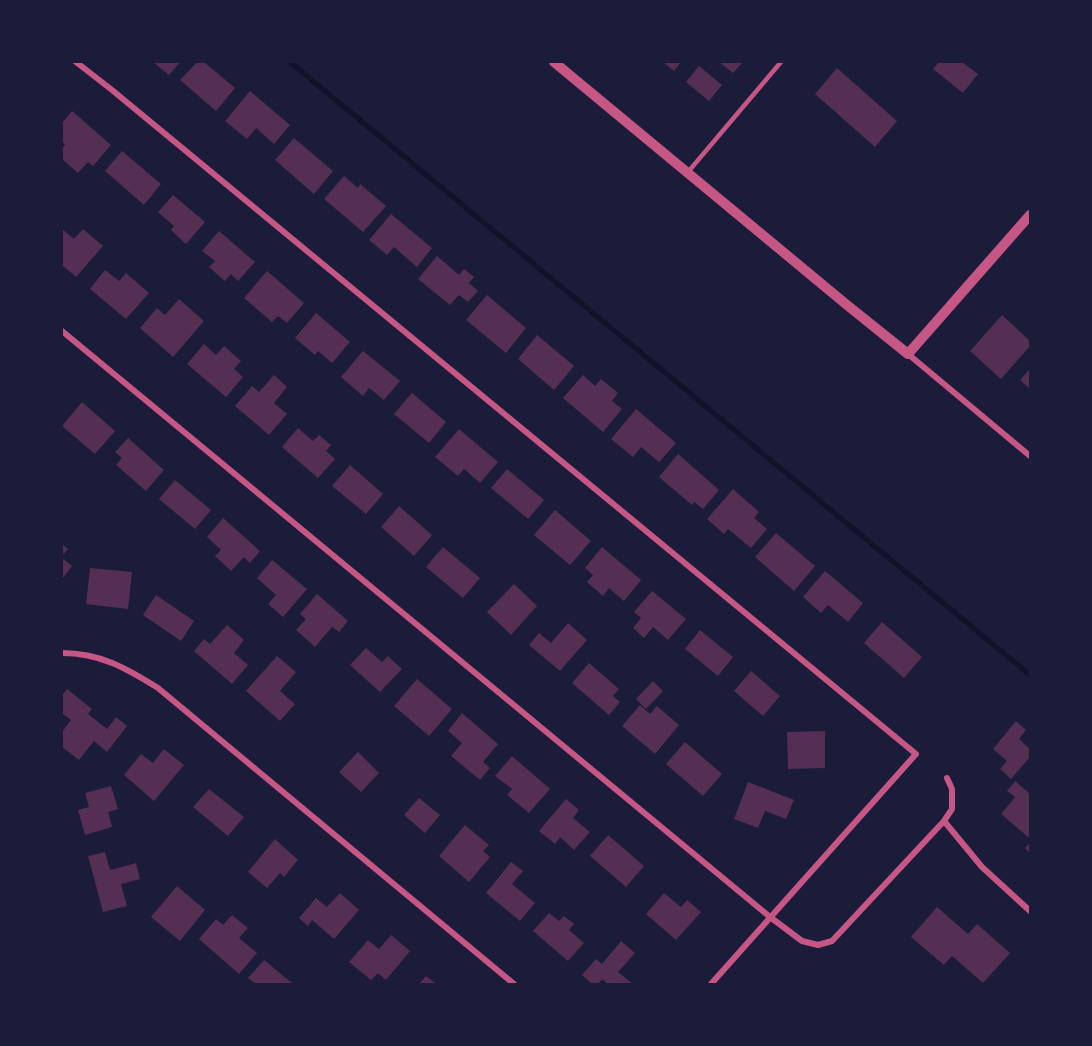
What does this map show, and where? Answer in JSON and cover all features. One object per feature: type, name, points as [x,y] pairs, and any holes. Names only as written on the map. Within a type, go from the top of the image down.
[{"type":"street","points":[[76,62],[916,754],[711,984]]},
{"type":"street","points":[[554,62],[1030,456]]},
{"type":"street","points":[[908,354],[1030,215]]},
{"type":"street","points":[[62,331],[770,917],[802,941],[818,945],[832,941],[944,821],[952,810],[952,789],[947,778]]},
{"type":"street","points":[[62,653],[79,653],[107,660],[129,670],[158,688],[514,984]]},
{"type":"street","points":[[944,821],[982,867],[1030,911]]},
{"type":"lane","points":[[688,173],[781,62]]},
{"type":"building","points":[[153,62],[180,62],[169,75]]},
{"type":"building","points":[[197,62],[204,62],[235,88],[216,111],[180,80]]},
{"type":"building","points":[[663,62],[681,62],[674,71]]},
{"type":"building","points":[[719,62],[743,62],[733,73]]},
{"type":"building","points":[[939,62],[962,62],[978,74],[963,93],[933,69]]},
{"type":"building","points":[[699,66],[722,85],[709,101],[686,82]]},
{"type":"building","points":[[837,68],[897,121],[875,147],[815,94]]},
{"type":"building","points":[[250,91],[290,125],[274,144],[256,128],[247,139],[225,121]]},
{"type":"building","points":[[72,111],[111,145],[93,166],[88,162],[78,173],[62,159],[62,149],[65,145],[62,141],[62,123]]},
{"type":"building","points":[[294,138],[333,171],[314,194],[275,160]]},
{"type":"building","points":[[122,151],[161,184],[144,205],[105,171]]},
{"type":"building","points":[[344,176],[358,188],[360,184],[386,206],[363,232],[324,199]]},
{"type":"building","points":[[173,195],[205,222],[186,244],[171,230],[174,226],[158,212]]},
{"type":"building","points":[[391,214],[432,248],[417,267],[394,247],[387,255],[369,240]]},
{"type":"building","points":[[62,229],[74,239],[83,229],[103,246],[76,277],[62,265]]},
{"type":"building","points":[[219,231],[255,262],[238,281],[231,274],[225,281],[209,267],[215,261],[202,251]]},
{"type":"building","points":[[437,256],[459,275],[464,269],[474,277],[469,283],[478,291],[468,302],[459,295],[450,305],[418,279]]},
{"type":"building","points":[[105,270],[119,281],[126,273],[149,293],[126,319],[90,289]]},
{"type":"building","points":[[267,271],[304,303],[287,323],[278,316],[272,322],[244,298]]},
{"type":"building","points":[[487,295],[526,328],[506,353],[466,320]]},
{"type":"building","points":[[179,299],[204,321],[173,357],[140,328],[157,308],[165,315]]},
{"type":"building","points":[[316,313],[350,342],[332,363],[318,351],[315,355],[295,338]]},
{"type":"building","points":[[1002,315],[1030,341],[1030,346],[1001,379],[970,351]]},
{"type":"building","points":[[537,335],[574,366],[554,390],[518,359]]},
{"type":"building","points":[[204,344],[216,355],[224,346],[241,361],[234,369],[243,377],[226,397],[187,364]]},
{"type":"building","points":[[363,351],[400,381],[384,400],[369,388],[363,396],[341,377]]},
{"type":"building","points":[[1030,369],[1030,389],[1020,380]]},
{"type":"building","points":[[274,375],[287,387],[274,403],[287,414],[269,435],[235,406],[252,386],[259,392]]},
{"type":"building","points":[[583,375],[595,386],[601,379],[618,393],[612,401],[622,409],[603,432],[563,398]]},
{"type":"building","points":[[412,393],[446,422],[429,443],[394,414]]},
{"type":"building","points":[[82,402],[115,431],[95,454],[62,426]]},
{"type":"building","points":[[636,409],[676,443],[659,462],[641,447],[633,457],[611,439]]},
{"type":"building","points":[[298,428],[313,441],[319,435],[331,445],[326,451],[335,459],[318,478],[282,447]]},
{"type":"building","points":[[459,429],[498,462],[480,483],[464,469],[458,476],[435,457]]},
{"type":"building","points":[[128,438],[164,470],[146,491],[116,465],[122,458],[115,452]]},
{"type":"building","points":[[678,454],[719,490],[703,509],[694,502],[692,505],[659,477]]},
{"type":"building","points":[[350,465],[383,494],[366,514],[332,486]]},
{"type":"building","points":[[507,469],[544,500],[528,519],[491,488]]},
{"type":"building","points":[[175,480],[211,510],[195,529],[159,499]]},
{"type":"building","points":[[733,489],[759,512],[754,518],[767,529],[751,548],[728,529],[724,534],[707,519]]},
{"type":"building","points":[[399,506],[432,535],[414,556],[381,527]]},
{"type":"building","points":[[555,510],[591,541],[570,565],[534,535]]},
{"type":"building","points":[[223,518],[260,551],[250,563],[244,557],[231,571],[215,556],[221,550],[207,537]]},
{"type":"building","points":[[776,533],[815,566],[794,591],[755,557]]},
{"type":"building","points":[[62,544],[68,549],[62,556]]},
{"type":"building","points":[[443,547],[480,578],[463,598],[426,567]]},
{"type":"building","points":[[602,547],[641,580],[624,601],[609,588],[603,596],[587,582],[593,575],[585,568]]},
{"type":"building","points":[[62,558],[72,566],[62,579]]},
{"type":"building","points":[[272,560],[307,589],[283,617],[268,604],[276,595],[257,578]]},
{"type":"building","points":[[90,568],[132,572],[128,609],[86,604]]},
{"type":"building","points":[[825,571],[863,603],[848,622],[828,605],[821,613],[803,597]]},
{"type":"building","points":[[514,584],[537,606],[511,635],[487,612]]},
{"type":"building","points":[[652,591],[686,619],[668,640],[653,627],[644,638],[633,628],[641,618],[634,612]]},
{"type":"building","points":[[317,594],[348,621],[339,632],[332,627],[315,647],[296,630],[306,619],[300,614]]},
{"type":"building","points":[[156,595],[194,621],[181,641],[143,615]]},
{"type":"building","points":[[882,622],[922,657],[904,678],[864,643]]},
{"type":"building","points":[[568,623],[587,640],[560,671],[529,645],[539,633],[551,643]]},
{"type":"building","points":[[227,625],[244,640],[234,653],[248,665],[232,684],[194,651],[204,639],[210,644]]},
{"type":"building","points":[[700,630],[733,657],[718,676],[685,649]]},
{"type":"building","points":[[366,648],[382,662],[388,656],[402,669],[380,692],[350,665]]},
{"type":"building","points":[[277,656],[296,672],[280,691],[295,704],[280,721],[246,691]]},
{"type":"building","points":[[589,663],[619,689],[613,696],[620,702],[609,715],[572,683]]},
{"type":"building","points":[[751,671],[780,696],[763,716],[734,691]]},
{"type":"building","points":[[417,679],[452,709],[429,736],[394,706]]},
{"type":"building","points":[[653,681],[663,691],[646,709],[636,699]]},
{"type":"building","points":[[67,689],[92,709],[88,714],[107,729],[116,717],[127,726],[107,752],[94,741],[79,760],[62,747],[62,732],[71,720],[62,713],[62,696]]},
{"type":"building","points":[[640,705],[650,714],[657,706],[679,725],[655,754],[622,726]]},
{"type":"building","points":[[462,713],[498,744],[483,762],[490,768],[480,780],[451,756],[462,743],[448,731]]},
{"type":"building","points":[[1016,721],[1026,730],[1019,739],[1030,749],[1030,757],[1011,779],[1000,769],[1007,761],[993,749]]},
{"type":"building","points":[[825,731],[825,768],[788,769],[787,732]]},
{"type":"building","points":[[685,742],[722,774],[703,796],[666,764]]},
{"type":"building","points":[[164,749],[184,765],[154,801],[124,775],[141,754],[153,763]]},
{"type":"building","points":[[358,752],[379,773],[361,792],[339,772]]},
{"type":"building","points":[[512,756],[550,789],[529,813],[507,795],[512,789],[495,776]]},
{"type":"building","points":[[1015,781],[1030,794],[1030,834],[1028,837],[1001,814],[1015,797],[1007,791]]},
{"type":"building","points":[[748,782],[794,800],[786,819],[765,811],[758,828],[734,819]]},
{"type":"building","points":[[111,786],[118,809],[108,812],[112,827],[85,835],[78,810],[89,807],[85,793]]},
{"type":"building","points":[[209,789],[244,817],[228,836],[193,807]]},
{"type":"building","points":[[419,798],[440,815],[425,833],[404,815]]},
{"type":"building","points":[[566,799],[579,810],[573,818],[590,832],[574,850],[560,837],[555,844],[539,831]]},
{"type":"building","points":[[465,825],[489,845],[483,851],[490,857],[469,882],[439,856]]},
{"type":"building","points":[[608,835],[644,866],[626,887],[590,856]]},
{"type":"building","points":[[275,839],[298,860],[284,877],[280,873],[267,888],[248,872]]},
{"type":"building","points":[[1030,842],[1030,854],[1025,848]]},
{"type":"building","points":[[105,852],[110,870],[136,863],[140,879],[121,884],[127,906],[103,912],[88,856]]},
{"type":"building","points":[[511,862],[523,871],[512,884],[535,903],[520,921],[486,893]]},
{"type":"building","points":[[177,886],[205,910],[180,941],[151,917]]},
{"type":"building","points":[[340,893],[359,910],[334,939],[312,920],[308,926],[299,918],[316,898],[327,907]]},
{"type":"building","points":[[664,893],[681,907],[687,900],[701,912],[676,940],[646,914]]},
{"type":"building","points":[[937,907],[968,934],[977,924],[1010,953],[983,983],[952,956],[944,965],[911,937]]},
{"type":"building","points":[[549,913],[559,921],[564,916],[574,924],[569,930],[584,943],[568,961],[533,931]]},
{"type":"building","points":[[232,915],[248,928],[239,938],[257,953],[239,974],[199,939],[216,919],[223,925]]},
{"type":"building","points":[[391,935],[410,951],[386,980],[378,973],[371,980],[349,962],[368,940],[379,949]]},
{"type":"building","points":[[621,941],[635,953],[618,972],[633,984],[608,984],[602,979],[598,984],[592,984],[582,975],[596,959],[602,964]]},
{"type":"building","points":[[264,960],[293,984],[256,984],[248,978]]},
{"type":"building","points":[[426,976],[437,984],[419,984]]},
{"type":"waterway","points":[[290,62],[1030,675]]}]
